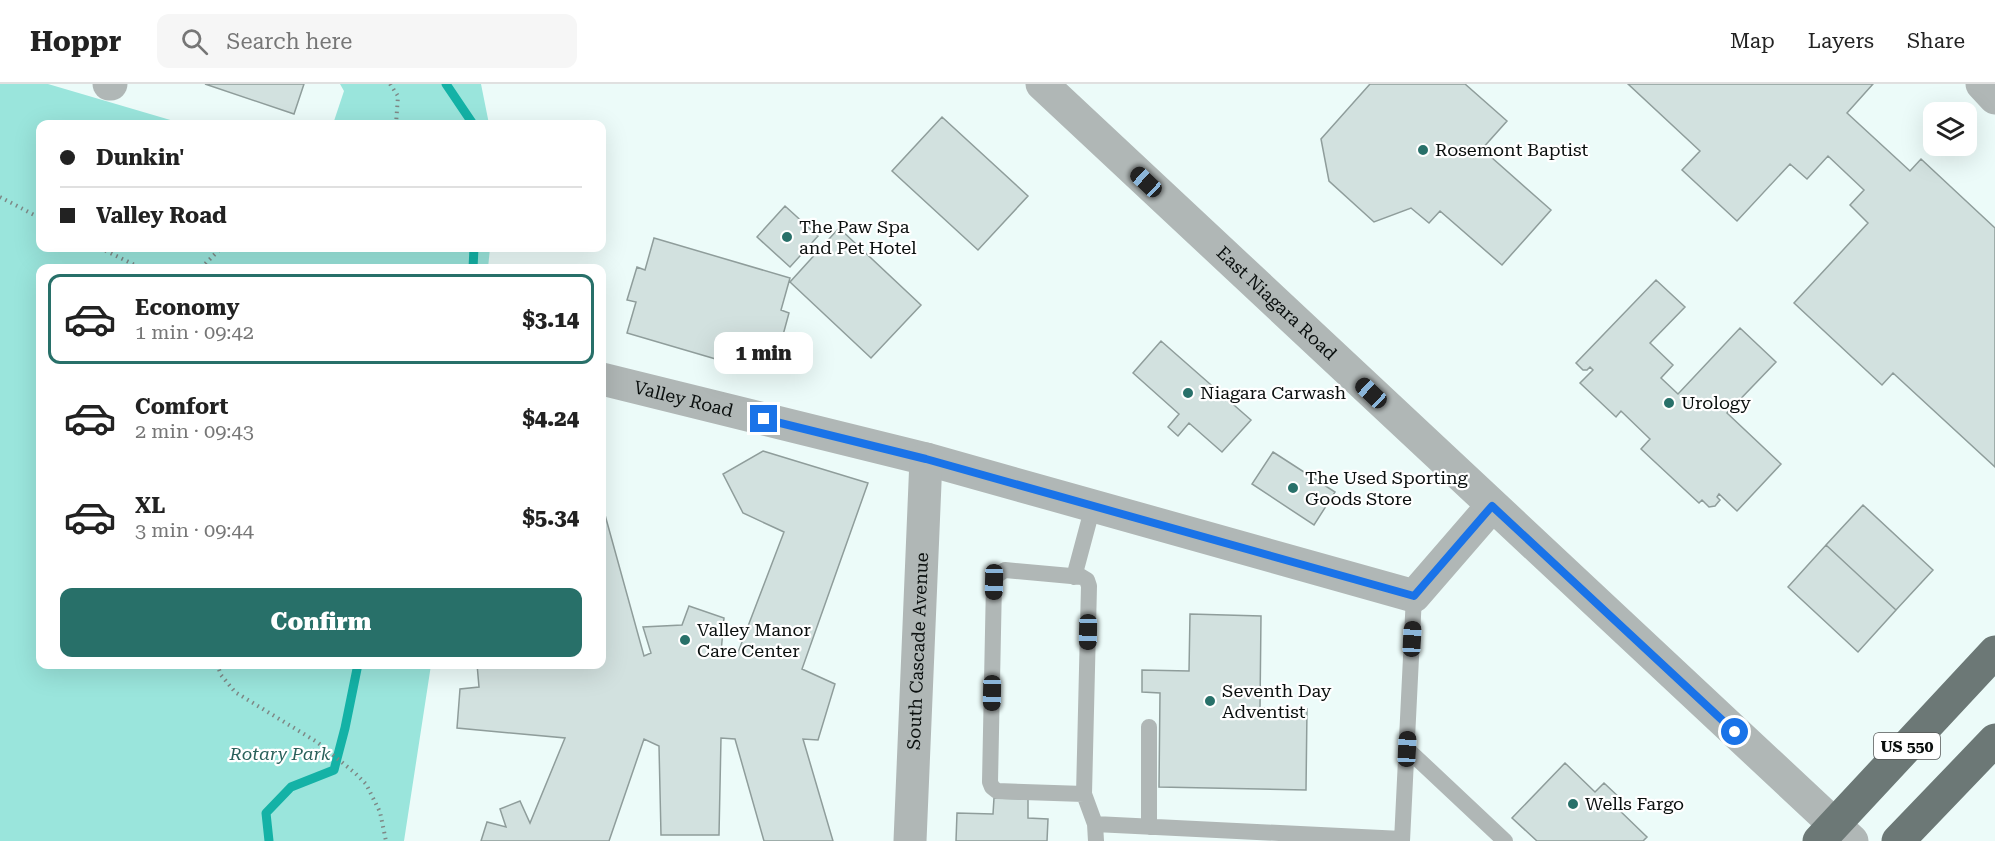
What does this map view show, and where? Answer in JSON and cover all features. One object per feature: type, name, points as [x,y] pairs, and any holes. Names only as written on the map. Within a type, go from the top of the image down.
[{"type":"highway","name":"US 550","points":[[1835,835],[1995,652]]},
{"type":"highway","name":"US 550","points":[[1898,841],[1995,740]]},
{"type":"street","name":"East Niagara Road","points":[[1042,84],[1492,506],[1835,835]]},
{"type":"street","points":[[1982,84],[1995,98]]},
{"type":"street","name":"Valley Road","points":[[606,380],[926,459],[1414,596]]},
{"type":"street","name":"South Cascade Avenue","points":[[910,841],[926,459]]},
{"type":"street","points":[[1414,596],[1492,506]]},
{"type":"lane","points":[[1074,577],[1093,506]]},
{"type":"lane","points":[[1084,794],[998,791],[992,787],[990,782],[994,582],[997,574],[1005,570],[1083,577],[1087,580],[1089,586],[1084,794],[1096,833],[1149,827],[1402,840],[1414,596]]},
{"type":"lane","points":[[1149,727],[1149,827]]},
{"type":"lane","points":[[1407,749],[1505,841]]},
{"type":"path","points":[[390,84],[398,96],[396,120]]},
{"type":"path","points":[[0,197],[36,216]]},
{"type":"path","points":[[108,252],[133,264]]},
{"type":"path","points":[[205,264],[217,252]]},
{"type":"path","points":[[219,669],[235,692],[317,742],[366,784],[380,812],[386,841]]},
{"type":"green space","name":"Rotary Park","points":[[0,84],[48,84],[170,120],[36,120],[36,252],[490,252],[488,264],[36,264],[36,669],[430,669],[404,841],[0,841]]},
{"type":"green space","points":[[340,84],[481,84],[488,120],[334,120],[344,91]]},
{"type":"building","points":[[205,84],[304,84],[294,114]]},
{"type":"building","points":[[1370,84],[1465,84],[1507,121],[1482,149],[1551,210],[1502,265],[1440,211],[1429,223],[1411,208],[1374,222],[1329,181],[1321,139]]},
{"type":"building","points":[[1628,84],[1873,84],[1847,113],[1910,171],[1921,159],[1995,228],[1995,467],[1893,373],[1882,385],[1794,303],[1868,223],[1850,205],[1864,190],[1828,156],[1807,179],[1790,164],[1737,221],[1682,170],[1700,151]]},
{"type":"building","points":[[942,117],[1028,196],[978,250],[892,171]]},
{"type":"building","name":"The Paw Spa and Pet Hotel","points":[[785,206],[818,236],[790,267],[757,237]]},
{"type":"building","points":[[839,228],[921,305],[871,358],[790,282]]},
{"type":"building","points":[[654,238],[790,278],[781,310],[789,313],[780,346],[769,343],[760,372],[627,333],[636,302],[627,300],[637,267],[645,270]]},
{"type":"building","name":"Urology","points":[[1656,280],[1685,307],[1650,343],[1673,365],[1661,378],[1678,394],[1740,328],[1776,362],[1727,413],[1781,464],[1737,511],[1719,494],[1717,497],[1720,500],[1715,506],[1709,507],[1702,500],[1699,503],[1641,449],[1650,439],[1621,411],[1616,417],[1580,383],[1593,370],[1590,367],[1583,370],[1576,363]]},
{"type":"building","name":"Niagara Carwash","points":[[1161,341],[1251,420],[1222,452],[1189,423],[1178,436],[1168,427],[1179,414],[1133,373]]},
{"type":"building","name":"Valley Manor Care Center","points":[[763,451],[868,483],[802,669],[835,684],[818,740],[803,739],[833,841],[764,841],[735,739],[721,738],[719,835],[661,835],[659,746],[644,739],[609,841],[481,841],[487,822],[506,827],[500,809],[520,801],[530,823],[565,738],[457,728],[460,689],[479,687],[477,669],[606,669],[606,518],[644,656],[651,653],[643,627],[682,625],[689,606],[724,618],[721,653],[737,655],[784,532],[743,513],[723,474]]},
{"type":"building","name":"The Used Sporting Goods Store","points":[[1273,452],[1335,492],[1314,525],[1252,484]]},
{"type":"building","points":[[1863,505],[1933,570],[1896,610],[1826,545]]},
{"type":"building","points":[[1826,545],[1896,610],[1858,652],[1788,587]]},
{"type":"building","name":"Seventh Day Adventist","points":[[1190,614],[1261,616],[1260,708],[1307,709],[1306,790],[1159,787],[1160,693],[1142,692],[1142,670],[1189,671]]},
{"type":"building","name":"Wells Fargo","points":[[1565,763],[1595,792],[1604,783],[1623,801],[1617,808],[1647,837],[1643,841],[1537,841],[1512,818]]},
{"type":"building","points":[[994,798],[1028,799],[1028,818],[1048,819],[1047,841],[956,841],[957,813],[993,814]]},
{"type":"waterway","points":[[446,84],[470,120]]},
{"type":"waterway","points":[[473,264],[474,252]]},
{"type":"waterway","points":[[269,841],[266,813],[291,787],[334,770],[357,669]]},
{"type":"place","name":"Rosemont Baptist","points":[[1423,150]]},
{"type":"place","name":"The Paw Spa and Pet Hotel","points":[[787,237]]},
{"type":"place","name":"Niagara Carwash","points":[[1188,393]]},
{"type":"place","name":"Urology","points":[[1669,403]]},
{"type":"place","name":"The Used Sporting Goods Store","points":[[1293,488]]},
{"type":"place","name":"Valley Manor Care Center","points":[[685,640]]},
{"type":"place","name":"Seventh Day Adventist","points":[[1210,701]]},
{"type":"place","name":"Wells Fargo","points":[[1573,804]]},
{"type":"route","points":[[764,419],[926,459],[1414,596],[1492,506],[1735,732]]}]
